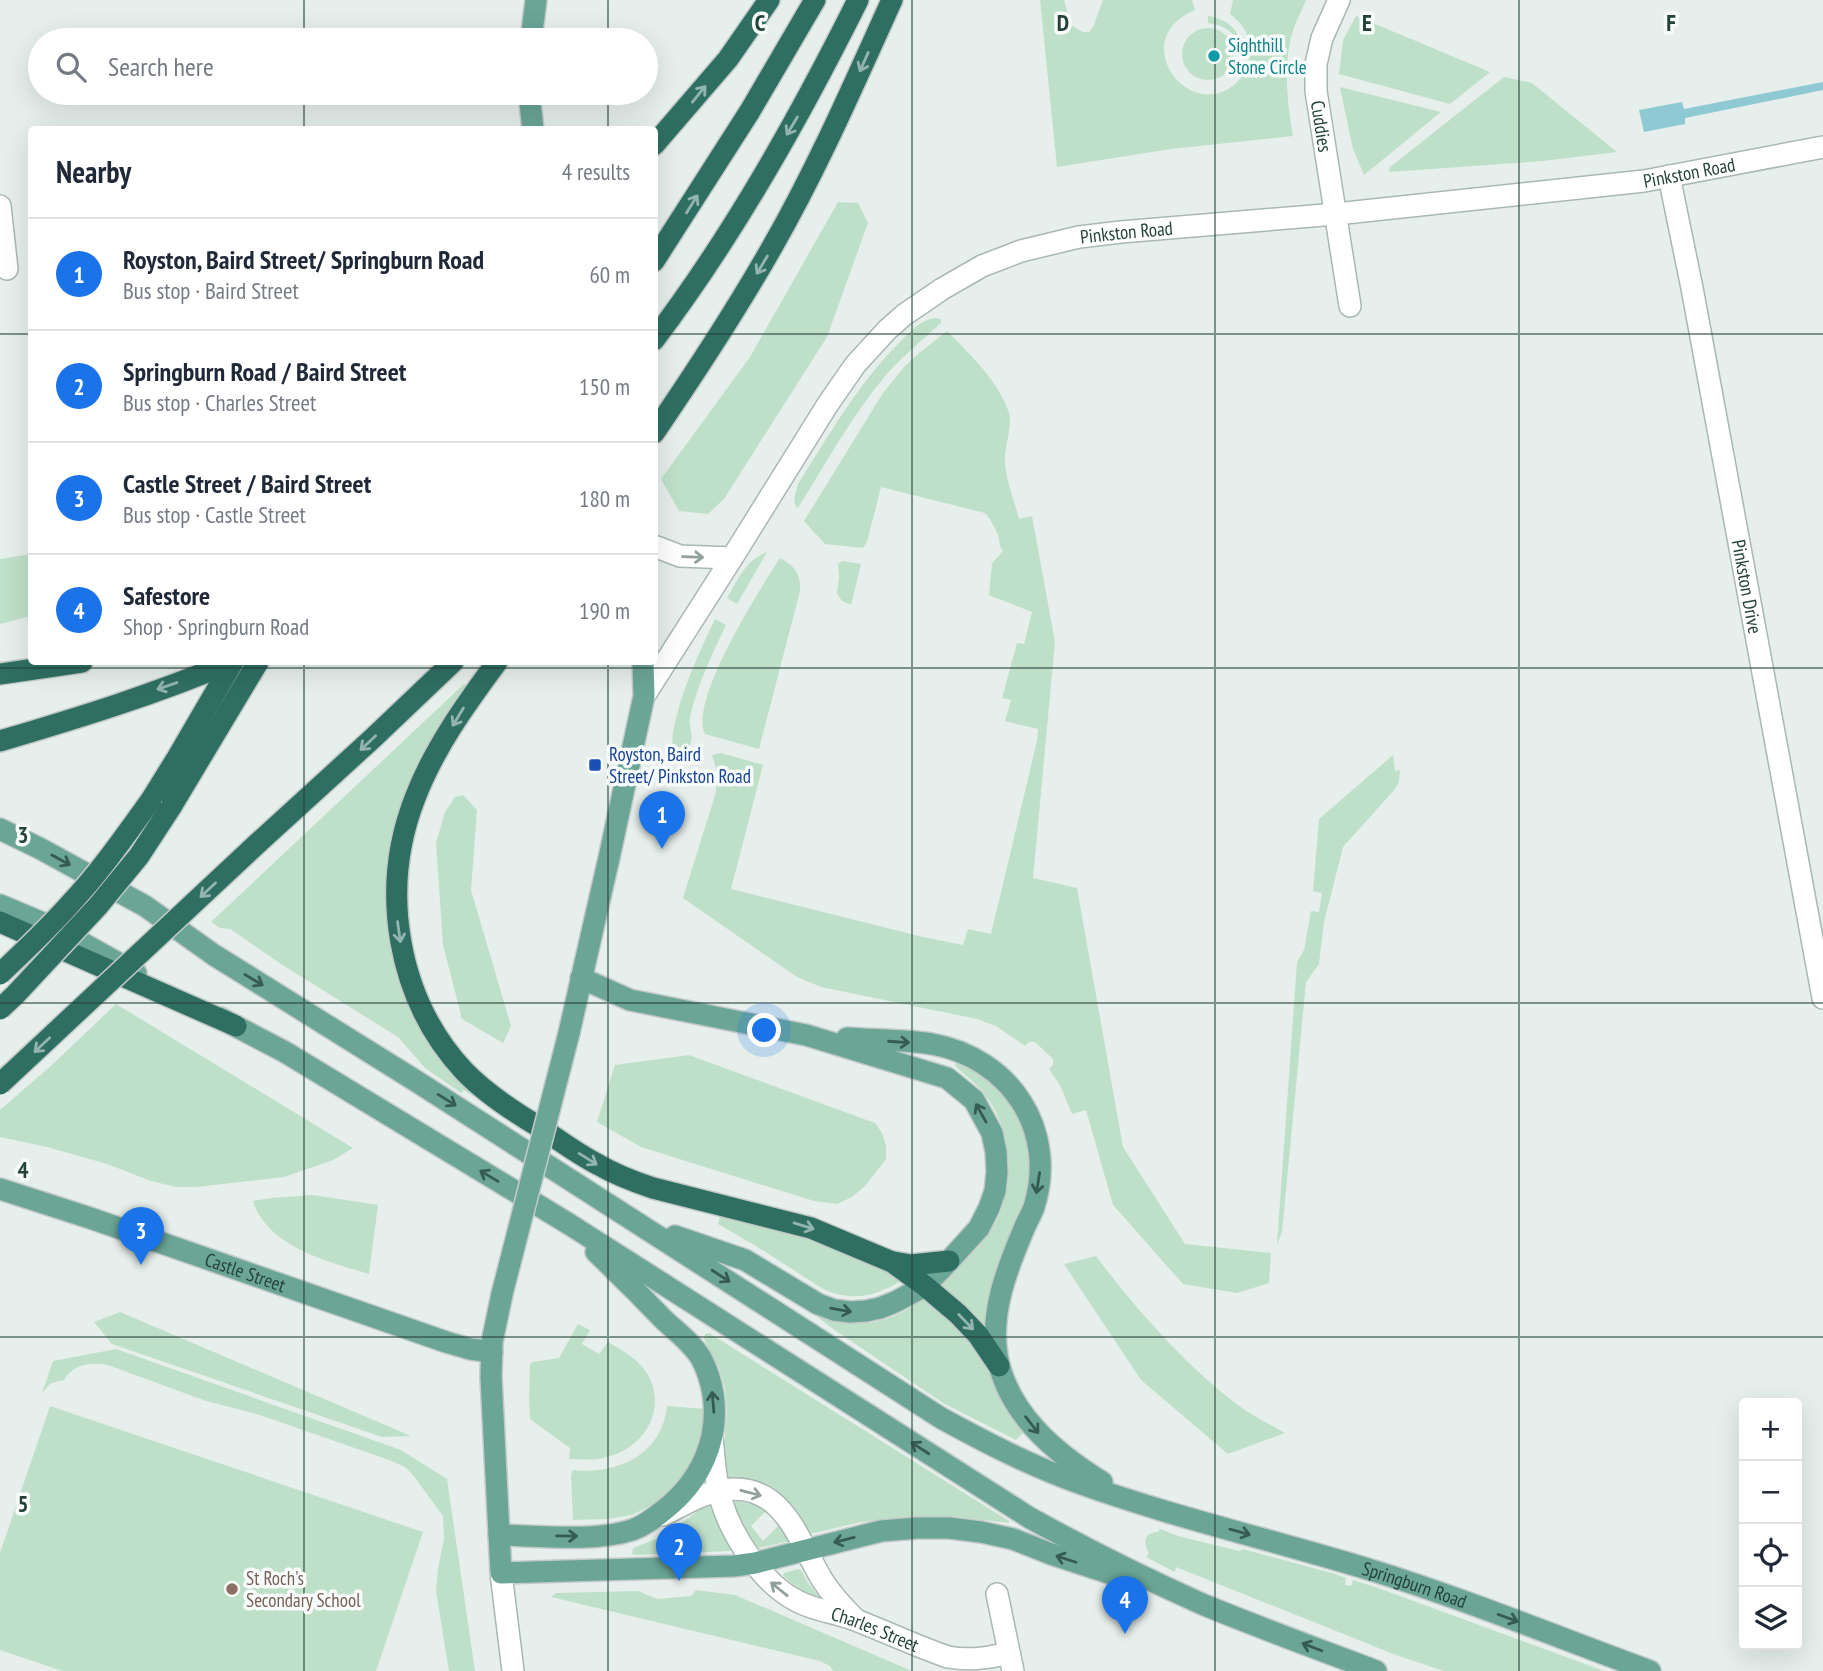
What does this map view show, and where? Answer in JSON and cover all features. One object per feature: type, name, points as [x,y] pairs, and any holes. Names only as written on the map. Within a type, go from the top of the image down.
[{"type":"highway","points":[[658,140],[727,59],[769,0]]},
{"type":"highway","points":[[658,255],[750,111],[815,0]]},
{"type":"highway","points":[[658,335],[683,302],[799,115],[858,0]]},
{"type":"highway","points":[[658,427],[709,352],[772,248],[813,171],[892,0]]},
{"type":"highway","points":[[0,674],[62,665]]},
{"type":"highway","points":[[0,741],[62,723],[225,665]]},
{"type":"highway","points":[[0,1009],[98,906],[139,856],[231,665]]},
{"type":"highway","points":[[0,974],[72,903],[151,800],[172,792],[255,665]]},
{"type":"highway","points":[[0,1084],[450,665]]},
{"type":"highway","points":[[495,665],[438,750],[415,797],[400,857],[397,894],[399,935],[408,975],[421,1009],[446,1048],[476,1083],[509,1108],[598,1165],[629,1180],[811,1228],[892,1262],[958,1314],[978,1335],[999,1366]]},
{"type":"highway","points":[[0,922],[236,1026]]},
{"type":"highway","points":[[892,1262],[911,1265],[949,1261]]},
{"type":"main road","points":[[532,28],[536,0]]},
{"type":"main road","points":[[530,105],[533,126]]},
{"type":"main road","points":[[643,665],[644,696],[609,858],[569,1033],[502,1294],[492,1352],[501,1573],[709,1568],[755,1563],[881,1531],[949,1528],[1013,1539],[1200,1603]]},
{"type":"main road","points":[[0,829],[145,906],[214,955],[964,1431],[1073,1480],[1174,1513]]},
{"type":"main road","points":[[0,905],[57,929],[285,1052],[569,1224],[1030,1518],[1103,1557],[1200,1603],[1376,1671]]},
{"type":"main road","points":[[581,978],[630,1000],[806,1035],[947,1078],[974,1100],[992,1133],[997,1172],[995,1191],[979,1228],[925,1286],[880,1308],[850,1312],[834,1310],[818,1304],[745,1260],[644,1226]]},
{"type":"main road","points":[[806,1035],[932,1044],[957,1051],[998,1073],[1014,1091],[1026,1109],[1039,1144],[1041,1163],[1034,1207],[1005,1276],[1000,1296],[995,1339],[999,1366],[1019,1409],[1050,1445],[1108,1486],[1134,1500],[1174,1513]]},
{"type":"main road","name":"Castle Street","points":[[0,1189],[446,1342],[492,1352]]},
{"type":"main road","points":[[499,1535],[600,1535],[615,1534],[642,1526],[670,1505],[692,1482],[708,1454],[712,1437],[715,1404],[711,1382],[702,1359],[687,1340],[569,1224]]},
{"type":"main road","name":"Springburn Road","points":[[1174,1513],[1317,1553],[1434,1591],[1650,1671]]},
{"type":"street","name":"Cuddies","points":[[1339,0],[1322,38],[1316,64],[1316,91],[1350,306]]},
{"type":"street","name":"Pinkston Road","points":[[644,696],[855,365],[904,315],[954,281],[982,266],[1021,251],[1079,237],[1336,214],[1644,181],[1823,147]]},
{"type":"street","name":"Pinkston Drive","points":[[1669,176],[1823,998]]},
{"type":"street","points":[[0,206],[7,269]]},
{"type":"street","points":[[658,548],[680,556],[732,558]]},
{"type":"street","name":"Charles Street","points":[[712,1437],[719,1491],[731,1525],[755,1563],[775,1586],[798,1602],[856,1620],[948,1657],[1011,1662],[997,1594]]},
{"type":"street","points":[[642,1526],[719,1491],[754,1492],[784,1511],[831,1592],[856,1620]]},
{"type":"street","points":[[501,1573],[513,1671]]},
{"type":"green space","points":[[1040,0],[1064,0],[1071,25],[1083,32],[1089,32],[1103,0],[1192,0],[1195,10],[1175,23],[1165,39],[1165,57],[1172,73],[1184,86],[1199,93],[1217,93],[1238,81],[1249,59],[1250,48],[1246,32],[1230,14],[1233,0],[1306,0],[1295,25],[1288,52],[1288,94],[1293,136],[1171,149],[1057,167]]},
{"type":"green space","points":[[1208,16],[1230,25],[1241,41],[1240,61],[1226,80],[1238,61],[1238,46],[1232,33],[1219,25],[1208,23]]},
{"type":"green space","points":[[1356,16],[1490,72],[1450,104],[1339,74],[1343,40]]},
{"type":"green space","points":[[1208,28],[1218,30],[1226,36],[1232,44],[1232,64],[1226,72],[1218,78],[1208,80],[1198,78],[1190,72],[1184,64],[1182,54],[1184,44],[1190,36],[1198,30]]},
{"type":"green space","points":[[1504,77],[1532,83],[1617,152],[1543,161],[1390,172],[1390,167]]},
{"type":"green space","points":[[1340,87],[1441,112],[1364,175],[1353,149]]},
{"type":"green space","points":[[838,202],[858,203],[868,223],[827,337],[724,499],[708,514],[679,511],[661,479],[750,357]]},
{"type":"green space","points":[[934,318],[941,319],[941,323],[899,361],[874,390],[796,508],[794,499],[798,484],[857,393],[907,335]]},
{"type":"green space","points":[[947,331],[983,369],[1005,402],[1010,418],[1005,455],[1008,482],[1019,519],[1032,516],[1055,642],[1033,878],[1077,888],[1123,1147],[1185,1244],[1271,1253],[1269,1283],[1237,1293],[1183,1284],[1113,1205],[1086,1110],[1072,1114],[1060,1085],[1049,1069],[1053,1065],[1053,1059],[1035,1042],[1029,1042],[1025,1046],[996,1026],[977,1019],[821,987],[797,977],[683,898],[716,792],[716,768],[712,755],[721,753],[763,765],[731,889],[963,945],[968,929],[991,934],[1038,729],[1005,721],[1011,700],[1002,698],[1017,643],[1024,644],[1032,612],[989,595],[992,563],[1003,551],[995,529],[985,513],[881,487],[867,542],[863,548],[825,544],[804,521],[883,393],[904,367]]},
{"type":"green space","points":[[767,552],[737,604],[727,598],[748,565]]},
{"type":"green space","points":[[28,554],[28,617],[0,624],[0,559]]},
{"type":"green space","points":[[780,558],[796,571],[800,591],[759,749],[705,734],[703,718],[716,672],[757,594]]},
{"type":"green space","points":[[843,561],[861,564],[851,605],[842,601],[837,594],[838,564]]},
{"type":"green space","points":[[715,619],[726,625],[705,670],[693,705],[690,744],[683,755],[671,759],[673,732],[680,703]]},
{"type":"green space","points":[[464,684],[468,688],[422,761],[392,949],[486,1101],[485,1104],[464,1090],[461,1093],[425,1068],[398,1037],[230,929],[220,928],[211,922]]},
{"type":"green space","points":[[1393,755],[1395,771],[1400,770],[1399,781],[1395,789],[1343,847],[1324,922],[1319,964],[1306,982],[1282,1232],[1277,1245],[1297,962],[1304,950],[1311,911],[1319,912],[1322,893],[1313,891],[1319,819]]},
{"type":"green space","points":[[463,795],[477,810],[471,890],[511,1026],[503,1043],[462,1019],[443,945],[436,843],[445,812],[455,797]]},
{"type":"green space","points":[[116,1004],[353,1148],[333,1160],[284,1177],[176,1187],[151,1181],[107,1164],[0,1137],[0,1110]]},
{"type":"green space","points":[[689,1055],[875,1123],[886,1146],[886,1159],[865,1186],[852,1197],[837,1204],[814,1201],[641,1147],[597,1122],[615,1065]]},
{"type":"green space","points":[[956,1062],[982,1074],[1010,1102],[1019,1117],[1029,1149],[1028,1184],[997,1267],[987,1328],[940,1284],[989,1233],[1004,1203],[1009,1170],[1000,1120],[984,1094],[955,1066]]},
{"type":"green space","points":[[313,1195],[378,1205],[369,1274],[318,1258],[285,1241],[260,1217],[253,1201]]},
{"type":"green space","points":[[721,1212],[832,1240],[903,1279],[884,1290],[864,1296],[844,1295],[823,1289],[718,1224]]},
{"type":"green space","points":[[1096,1256],[1144,1316],[1200,1373],[1243,1409],[1285,1433],[1228,1454],[1141,1380],[1064,1264]]},
{"type":"green space","points":[[925,1297],[960,1328],[989,1366],[1024,1432],[1016,1440],[943,1403],[816,1316],[847,1323],[874,1322],[899,1314]]},
{"type":"green space","points":[[120,1312],[411,1436],[382,1437],[112,1344],[94,1322]]},
{"type":"green space","points":[[578,1324],[590,1330],[582,1344],[599,1354],[608,1342],[638,1363],[646,1372],[655,1399],[654,1412],[642,1435],[621,1452],[602,1458],[569,1459],[570,1448],[530,1419],[530,1364],[559,1358]]},
{"type":"green space","points":[[709,1333],[1009,1523],[951,1516],[915,1516],[861,1522],[810,1534],[796,1511],[782,1497],[765,1488],[726,1480],[725,1388],[719,1368],[704,1339],[705,1334]]},
{"type":"green space","points":[[116,1349],[401,1450],[447,1479],[475,1671],[449,1671],[436,1591],[444,1539],[443,1516],[405,1467],[257,1414],[206,1401],[108,1365],[89,1364],[77,1367],[64,1380],[51,1383],[42,1393],[53,1361]]},
{"type":"green space","name":"St Roch's Secondary School","points":[[50,1406],[423,1532],[376,1671],[62,1671],[0,1650],[0,1553]]},
{"type":"green space","points":[[667,1406],[706,1409],[700,1450],[675,1488],[658,1502],[632,1515],[573,1520],[573,1470],[606,1469],[635,1458],[647,1449],[656,1437]]},
{"type":"green space","points":[[736,1501],[755,1505],[766,1511],[751,1526],[763,1541],[780,1524],[790,1541],[758,1548],[755,1546],[735,1508],[733,1503]]},
{"type":"green space","points":[[712,1504],[733,1547],[730,1551],[632,1554],[633,1548],[666,1535],[699,1510]]},
{"type":"green space","points":[[1160,1529],[1178,1536],[1239,1551],[1243,1549],[1335,1574],[1346,1578],[1345,1585],[1351,1586],[1353,1580],[1378,1588],[1604,1671],[1444,1671],[1396,1655],[1176,1567],[1175,1572],[1146,1557],[1149,1553],[1146,1538]]},
{"type":"green space","points":[[798,1569],[802,1571],[818,1598],[801,1590],[783,1576],[784,1573]]},
{"type":"green space","points":[[696,1590],[735,1595],[912,1671],[833,1671],[830,1666],[820,1661],[551,1597],[556,1593],[638,1591],[657,1599],[691,1596]]},
{"type":"water","points":[[1823,82],[1823,90],[1685,118],[1685,124],[1644,132],[1639,110],[1682,102],[1684,109]]},
{"type":"place","name":"Sighthill Stone Circle","points":[[1214,56]]},
{"type":"place","name":"Royston, Baird Street/ Pinkston Road","points":[[595,765]]},
{"type":"place","name":"Royston, Baird Street/ Springburn Road","points":[[662,849]]},
{"type":"place","name":"Castle Street / Baird Street","points":[[141,1265]]},
{"type":"place","name":"Springburn Road / Baird Street","points":[[679,1581]]},
{"type":"place","name":"St Roch's Secondary School","points":[[232,1589]]},
{"type":"place","name":"Safestore","points":[[1125,1634]]}]
